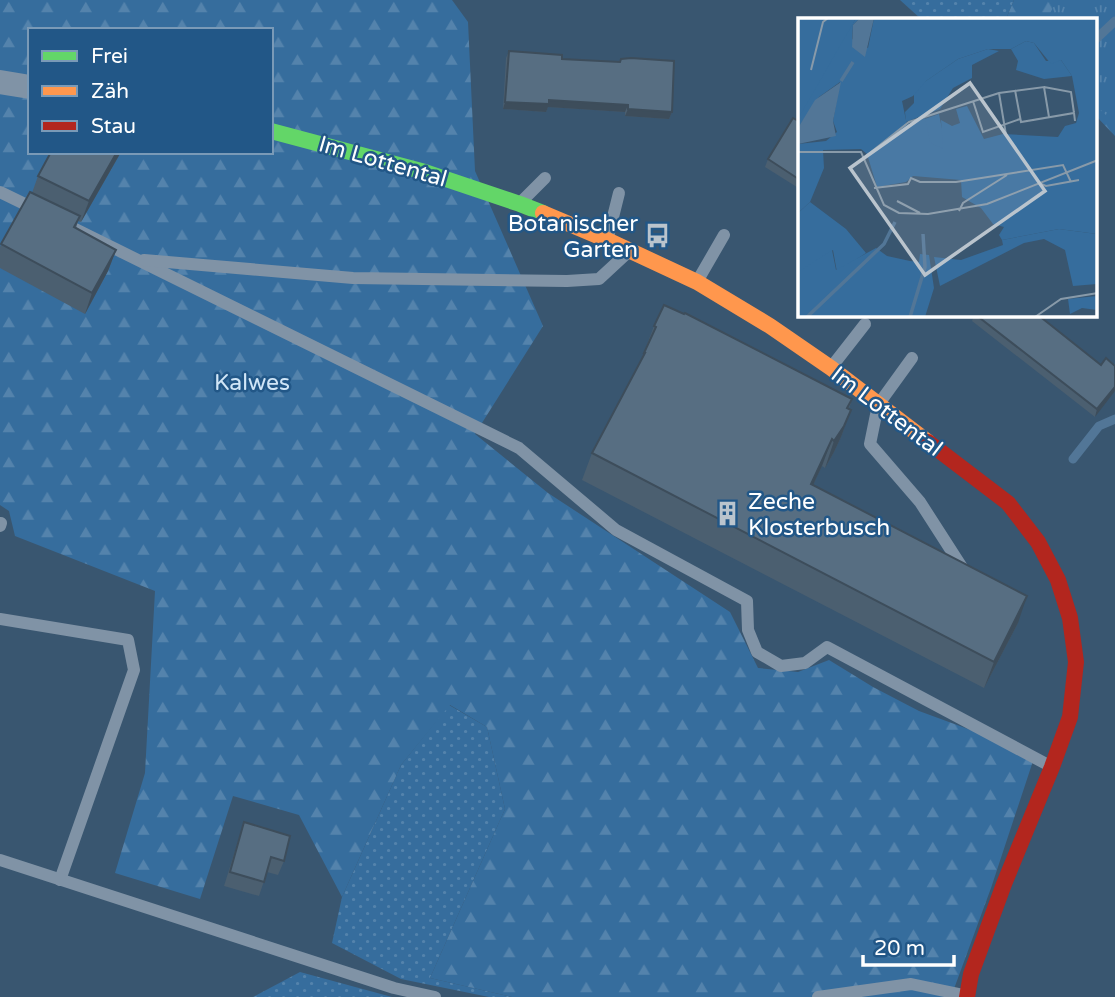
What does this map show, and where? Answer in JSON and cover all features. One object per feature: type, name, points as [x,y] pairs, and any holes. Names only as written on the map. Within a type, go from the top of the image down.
[{"type":"street","name":"Im Lottental","points":[[273,131],[425,172],[520,204],[630,250],[697,282],[770,326],[831,368],[1008,503],[1038,542],[1058,580],[1070,618],[1076,662],[1070,717],[1004,884],[971,974],[967,997]]},
{"type":"lane","points":[[520,204],[545,178]]},
{"type":"lane","points":[[0,192],[50,216]]},
{"type":"lane","points":[[607,240],[619,193]]},
{"type":"lane","points":[[62,222],[519,448],[616,530],[747,601],[748,630],[757,652],[781,666],[805,663],[827,647],[1052,767]]},
{"type":"lane","points":[[697,282],[724,235]]},
{"type":"lane","points":[[137,259],[353,278],[567,281],[598,279],[630,250]]},
{"type":"lane","points":[[831,368],[865,324]]},
{"type":"lane","points":[[912,358],[878,405],[870,444],[920,502],[972,584]]},
{"type":"lane","points":[[0,620],[128,640],[134,670],[60,880]]},
{"type":"lane","points":[[0,860],[394,988],[435,997]]},
{"type":"lane","points":[[818,997],[911,984],[967,997]]},
{"type":"green space","name":"Kalwes","points":[[0,0],[452,0],[468,22],[475,171],[543,326],[475,434],[548,493],[730,612],[758,668],[798,672],[829,660],[919,711],[987,736],[1033,761],[951,997],[512,997],[430,978],[505,809],[487,727],[450,705],[401,765],[342,897],[299,815],[233,796],[200,899],[115,873],[145,773],[155,591],[15,536],[9,511],[0,505]]},
{"type":"green space","points":[[900,0],[1014,0],[1006,18],[920,18]]},
{"type":"green space","points":[[1014,0],[1115,0],[1115,136],[1098,118],[1098,18],[1006,18]]},
{"type":"green space","points":[[1057,0],[1115,0],[1115,123],[1098,108],[1098,18],[1048,18]]},
{"type":"green space","points":[[449,705],[487,727],[505,809],[430,978],[512,997],[489,997],[401,979],[332,943],[342,897],[401,765]]},
{"type":"green space","points":[[300,972],[392,997],[253,997]]},
{"type":"building","points":[[509,51],[562,55],[562,59],[620,62],[621,59],[631,58],[674,61],[672,112],[628,109],[628,105],[549,100],[549,104],[505,102]]},
{"type":"building","points":[[793,118],[798,121],[798,179],[768,159]]},
{"type":"building","points":[[50,154],[116,154],[89,201],[38,176]]},
{"type":"building","points":[[30,192],[80,216],[74,227],[116,250],[92,293],[1,244]]},
{"type":"building","name":"Zeche Klosterbusch","points":[[664,305],[685,313],[852,399],[847,408],[851,410],[844,426],[834,441],[832,439],[811,484],[1027,596],[994,662],[592,453],[645,353]]},
{"type":"building","points":[[979,317],[1041,317],[1101,365],[1106,358],[1115,366],[1115,387],[1097,409]]},
{"type":"building","points":[[244,822],[290,836],[284,861],[271,857],[264,882],[230,872]]},
{"type":"waterway","points":[[1098,37],[1115,21]]},
{"type":"waterway","points":[[1073,459],[1099,426],[1115,419]]},
{"type":"traffic: fast","points":[[273,132],[425,172],[543,213]]},
{"type":"traffic: slow","points":[[543,213],[697,282],[770,326],[831,368],[928,442]]},
{"type":"traffic: jam","points":[[928,442],[1008,503],[1038,542],[1058,580],[1070,618],[1076,662],[1070,717],[1004,884],[971,974],[967,997]]},
{"type":"place","name":"Botanischer Garten","points":[[658,236]]},
{"type":"place","name":"Zeche Klosterbusch","points":[[728,514]]}]
